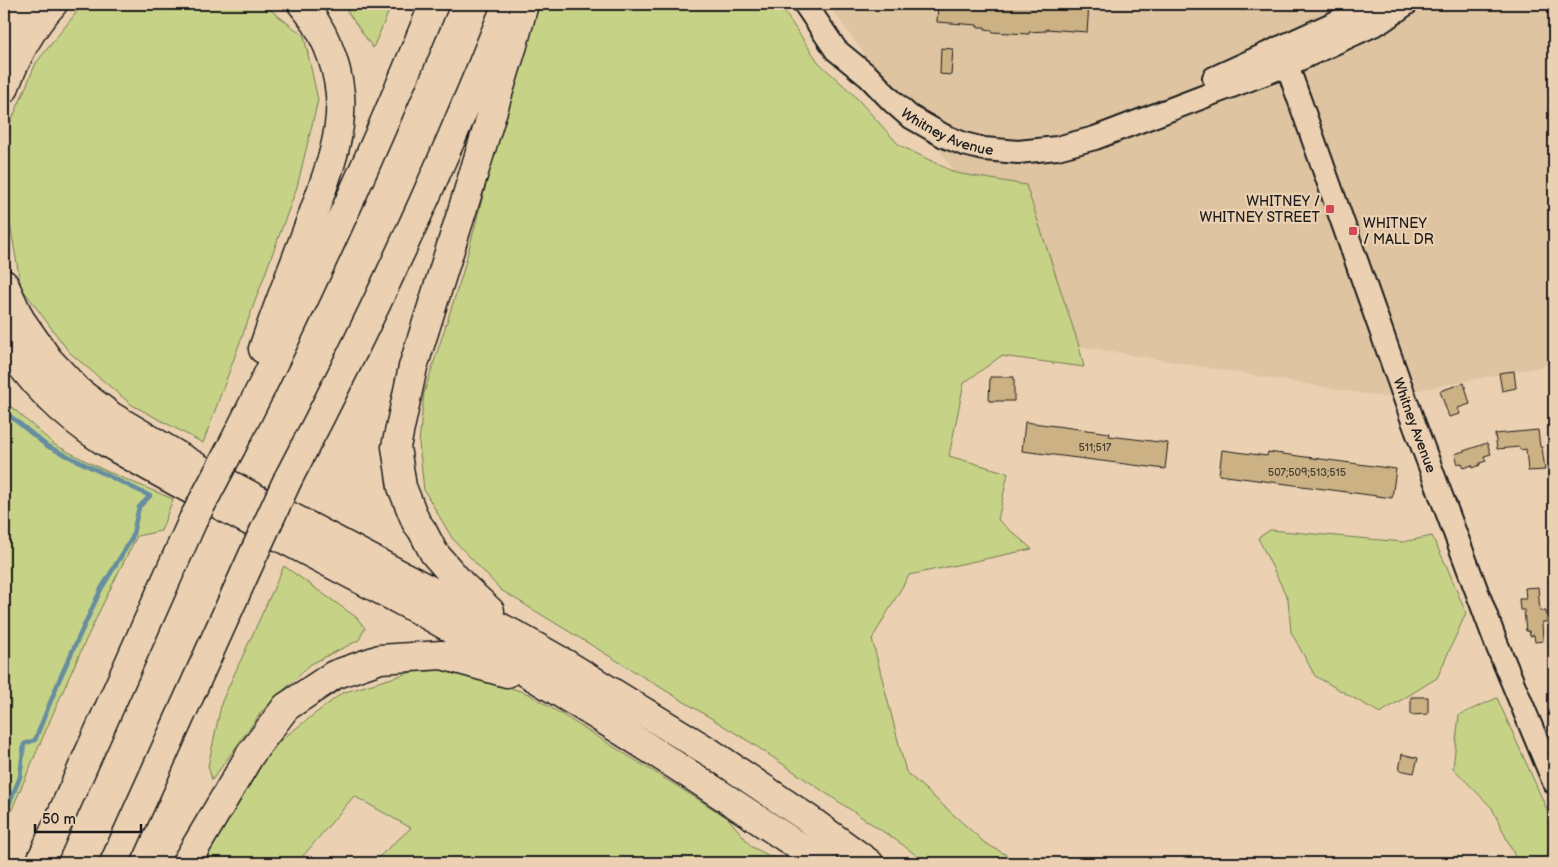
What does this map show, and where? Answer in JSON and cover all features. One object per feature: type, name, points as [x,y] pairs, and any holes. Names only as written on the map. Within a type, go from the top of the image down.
[{"type":"highway","points":[[4,28],[20,4]]},
{"type":"highway","points":[[4,89],[26,42],[37,24],[54,4]]},
{"type":"highway","points":[[231,448],[271,324],[320,195],[334,150],[338,128],[340,94],[335,69],[321,32],[302,4]]},
{"type":"highway","points":[[40,863],[193,520],[278,353],[357,183],[402,84],[434,4]]},
{"type":"highway","points":[[114,863],[288,479],[337,386],[403,249],[455,132],[507,4]]},
{"type":"highway","points":[[515,635],[461,584],[434,553],[416,522],[402,487],[396,447],[413,367],[524,4]]},
{"type":"highway","points":[[4,284],[20,319],[48,360],[78,392],[100,408],[202,470],[515,635],[609,690],[711,753],[869,863]]},
{"type":"highway","points":[[4,339],[20,364],[52,400],[70,417],[104,441],[383,591],[542,683],[694,778],[823,863]]},
{"type":"highway","points":[[186,863],[250,755],[286,707],[334,675],[380,659],[442,656],[542,683]]},
{"type":"main road","name":"Whitney Avenue","points":[[805,4],[836,50],[869,77],[892,101],[926,127],[964,144],[1000,151],[1034,152],[1076,144],[1136,121],[1187,90],[1283,57],[1413,421],[1497,645],[1554,782]]},
{"type":"main road","points":[[1283,57],[1376,4]]},
{"type":"main road","points":[[1283,57],[1382,20],[1406,4]]},
{"type":"shaded area","points":[[828,4],[1554,4],[1554,364],[1383,397],[1079,346],[1026,185],[956,173],[901,97],[879,75]]},
{"type":"green space","points":[[86,4],[263,4],[304,36],[318,100],[297,187],[203,443],[132,405],[69,352],[21,287],[5,195],[10,124],[36,63],[80,8]]},
{"type":"green space","points":[[342,4],[392,4],[373,48]]},
{"type":"green space","points":[[540,4],[779,4],[819,63],[853,94],[899,145],[956,173],[1026,185],[1079,346],[1084,367],[1001,356],[964,383],[949,456],[1008,473],[998,520],[1032,549],[909,575],[872,639],[906,772],[985,843],[1021,863],[926,863],[903,845],[750,742],[501,590],[452,538],[424,490],[419,443],[424,393],[462,275],[516,71]]},
{"type":"green space","points":[[4,398],[8,404],[55,445],[106,471],[173,499],[161,531],[137,536],[84,644],[4,828]]},
{"type":"green space","points":[[1270,530],[1403,542],[1432,536],[1466,613],[1437,678],[1380,713],[1315,676],[1291,632],[1288,599],[1258,538]]},
{"type":"green space","points":[[284,566],[356,617],[365,628],[359,640],[311,664],[262,711],[212,780],[208,766],[222,701]]},
{"type":"green space","points":[[456,669],[529,694],[728,818],[752,847],[784,863],[372,863],[411,828],[354,796],[297,863],[203,863],[273,746],[342,693],[412,672]]},
{"type":"green space","points":[[1497,698],[1554,825],[1554,863],[1518,863],[1492,808],[1453,768],[1459,715]]},
{"type":"building","points":[[938,4],[1089,4],[1087,32],[1046,29],[1046,31],[1029,32],[1029,34],[992,32],[992,30],[985,29],[985,27],[977,27],[977,25],[937,22]]},
{"type":"building","points":[[941,48],[953,49],[951,75],[940,74]]},
{"type":"building","points":[[1514,371],[1516,388],[1502,391],[1499,373]]},
{"type":"building","points":[[990,377],[1014,377],[1014,401],[989,401]]},
{"type":"building","points":[[1464,383],[1470,404],[1458,408],[1460,414],[1449,417],[1440,391]]},
{"type":"building","points":[[1025,422],[1110,433],[1109,436],[1168,443],[1165,469],[1022,451]]},
{"type":"building","points":[[1538,430],[1545,470],[1528,471],[1526,449],[1520,450],[1519,447],[1497,449],[1495,434]]},
{"type":"building","points":[[1487,443],[1491,454],[1484,456],[1486,461],[1473,468],[1472,465],[1464,468],[1462,463],[1458,464],[1455,454]]},
{"type":"building","points":[[1222,450],[1267,456],[1268,452],[1396,469],[1392,498],[1219,475]]},
{"type":"building","points":[[1538,587],[1540,611],[1546,611],[1547,622],[1542,622],[1543,641],[1535,642],[1534,635],[1530,636],[1529,631],[1526,631],[1524,610],[1520,610],[1519,599],[1526,599],[1525,588]]},
{"type":"building","points":[[1411,697],[1428,697],[1428,714],[1411,715]]},
{"type":"building","points":[[1402,754],[1418,758],[1414,773],[1399,770]]},
{"type":"waterway","points":[[4,411],[47,446],[150,496],[139,507],[132,538],[101,589],[60,678],[35,740],[24,744],[20,777],[4,816]]},
{"type":"place","name":"WHITNEY / WHITNEY STREET","points":[[1330,209]]},
{"type":"place","name":"WHITNEY / MALL DR","points":[[1353,231]]}]
